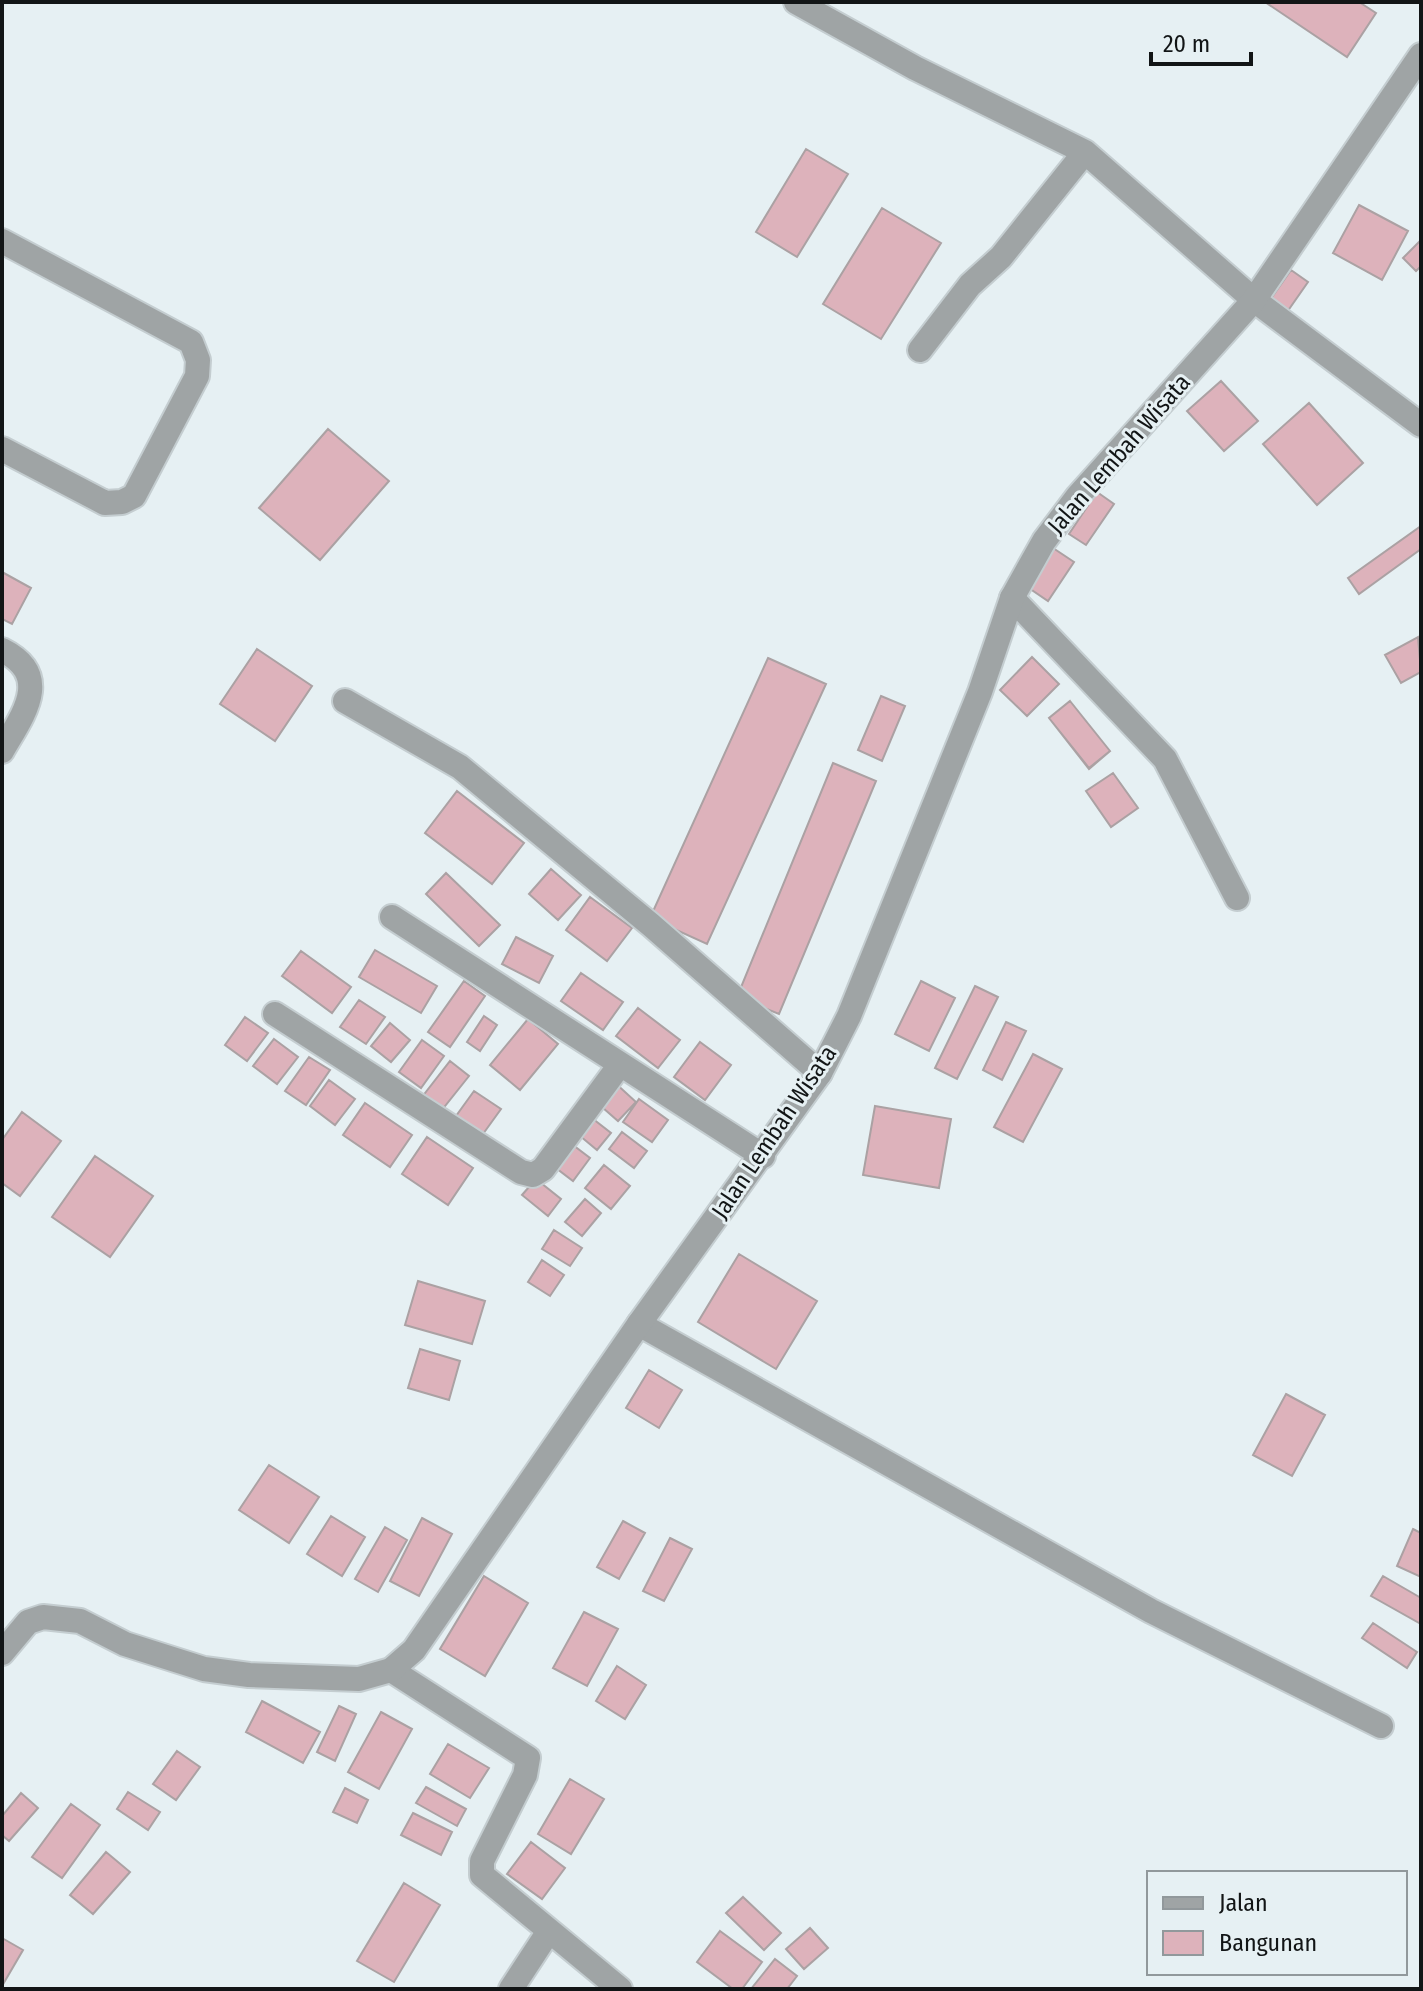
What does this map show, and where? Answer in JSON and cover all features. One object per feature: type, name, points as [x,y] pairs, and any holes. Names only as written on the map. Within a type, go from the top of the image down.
[{"type":"street","points":[[796,2],[915,68],[1085,152],[1254,300],[1421,425]]},
{"type":"street","name":"Jalan Lembah Wisata","points":[[391,1670],[414,1650],[435,1623],[639,1324],[820,1073],[849,1016],[980,692],[1012,598],[1044,541],[1078,496],[1254,300],[1421,55]]},
{"type":"street","points":[[920,350],[970,285],[1001,257],[1085,152]]},
{"type":"street","points":[[2,241],[191,342],[198,360],[197,376],[134,496],[122,502],[105,503],[2,449]]},
{"type":"street","points":[[1012,598],[1165,759],[1237,898]]},
{"type":"street","points":[[2,650],[17,658],[23,667],[29,677],[32,699],[2,751]]},
{"type":"street","points":[[345,701],[460,767],[651,925],[820,1073]]},
{"type":"street","points":[[392,917],[763,1156]]},
{"type":"street","points":[[275,1014],[521,1172],[533,1175],[543,1169],[619,1066]]},
{"type":"street","points":[[639,1324],[1151,1611],[1381,1726]]},
{"type":"street","points":[[2,1653],[28,1622],[55,1617],[80,1621],[125,1644],[204,1669],[335,1679],[359,1679],[391,1670],[528,1758],[525,1775],[481,1868],[487,1881],[620,1989]]},
{"type":"street","points":[[511,1989],[549,1931]]},
{"type":"building","points":[[1265,2],[1359,2],[1376,13],[1347,57]]},
{"type":"building","points":[[806,149],[848,174],[797,257],[756,232]]},
{"type":"building","points":[[1359,205],[1408,231],[1382,280],[1333,253]]},
{"type":"building","points":[[882,208],[941,243],[881,339],[823,304]]},
{"type":"building","points":[[1421,240],[1421,266],[1416,271],[1403,258]]},
{"type":"building","points":[[1291,270],[1308,282],[1287,312],[1270,300]]},
{"type":"building","points":[[1221,381],[1258,421],[1224,451],[1187,411]]},
{"type":"building","points":[[1309,403],[1363,463],[1317,505],[1263,444]]},
{"type":"building","points":[[328,429],[389,481],[320,560],[259,508]]},
{"type":"building","points":[[1097,492],[1114,504],[1086,545],[1069,534]]},
{"type":"building","points":[[1421,526],[1421,549],[1359,594],[1348,578]]},
{"type":"building","points":[[1050,546],[1074,562],[1048,601],[1023,584]]},
{"type":"building","points":[[2,572],[31,588],[12,624],[2,619]]},
{"type":"building","points":[[1418,637],[1421,672],[1401,683],[1385,655]]},
{"type":"building","points":[[257,649],[312,686],[275,741],[220,704]]},
{"type":"building","points":[[1032,657],[1059,684],[1027,716],[1000,690]]},
{"type":"building","points":[[768,658],[826,684],[707,944],[650,918]]},
{"type":"building","points":[[881,696],[905,706],[882,761],[858,750]]},
{"type":"building","points":[[1070,701],[1110,751],[1089,768],[1049,718]]},
{"type":"building","points":[[1070,701],[1110,751],[1089,769],[1049,718]]},
{"type":"building","points":[[833,763],[876,781],[779,1014],[737,997]]},
{"type":"building","points":[[1113,773],[1138,808],[1111,827],[1086,791]]},
{"type":"building","points":[[457,791],[524,843],[492,884],[425,833]]},
{"type":"building","points":[[551,869],[581,895],[558,920],[529,894]]},
{"type":"building","points":[[446,873],[500,925],[479,946],[426,894]]},
{"type":"building","points":[[590,897],[632,928],[607,961],[566,930]]},
{"type":"building","points":[[516,937],[553,956],[539,983],[502,964]]},
{"type":"building","points":[[375,950],[437,986],[421,1013],[359,977]]},
{"type":"building","points":[[301,951],[351,987],[332,1013],[282,976]]},
{"type":"building","points":[[581,973],[623,1002],[603,1030],[561,1001]]},
{"type":"building","points":[[464,981],[485,996],[450,1047],[428,1032]]},
{"type":"building","points":[[921,981],[955,998],[929,1051],[895,1034]]},
{"type":"building","points":[[975,986],[998,997],[957,1079],[935,1068]]},
{"type":"building","points":[[359,1000],[385,1017],[366,1044],[340,1027]]},
{"type":"building","points":[[638,1008],[680,1040],[658,1068],[616,1036]]},
{"type":"building","points":[[484,1016],[497,1025],[480,1051],[467,1042]]},
{"type":"building","points":[[245,1017],[268,1033],[247,1061],[225,1045]]},
{"type":"building","points":[[528,1019],[558,1044],[520,1090],[490,1065]]},
{"type":"building","points":[[1006,1022],[1026,1031],[1002,1080],[983,1070]]},
{"type":"building","points":[[390,1023],[410,1040],[391,1062],[371,1046]]},
{"type":"building","points":[[274,1039],[298,1057],[277,1084],[253,1066]]},
{"type":"building","points":[[422,1040],[444,1056],[421,1088],[399,1072]]},
{"type":"building","points":[[700,1042],[731,1065],[705,1100],[674,1077]]},
{"type":"building","points":[[1033,1054],[1062,1069],[1023,1142],[994,1127]]},
{"type":"building","points":[[309,1057],[330,1070],[306,1105],[285,1091]]},
{"type":"building","points":[[450,1061],[469,1076],[441,1111],[422,1097]]},
{"type":"building","points":[[329,1080],[355,1099],[335,1125],[310,1106]]},
{"type":"building","points":[[613,1081],[636,1102],[618,1121],[595,1101]]},
{"type":"building","points":[[474,1091],[501,1109],[483,1134],[456,1116]]},
{"type":"building","points":[[639,1099],[668,1120],[652,1142],[623,1122]]},
{"type":"building","points":[[365,1103],[412,1135],[390,1167],[343,1135]]},
{"type":"building","points":[[875,1106],[951,1119],[939,1188],[863,1175]]},
{"type":"building","points":[[22,1112],[61,1141],[20,1196],[2,1183],[2,1140]]},
{"type":"building","points":[[588,1115],[611,1133],[597,1150],[574,1131]]},
{"type":"building","points":[[622,1132],[647,1151],[634,1168],[609,1149]]},
{"type":"building","points":[[427,1137],[473,1168],[448,1205],[402,1174]]},
{"type":"building","points":[[569,1142],[590,1158],[573,1181],[552,1165]]},
{"type":"building","points":[[95,1156],[153,1196],[110,1257],[52,1217]]},
{"type":"building","points":[[604,1165],[630,1186],[611,1209],[585,1188]]},
{"type":"building","points":[[536,1179],[561,1199],[548,1216],[522,1195]]},
{"type":"building","points":[[585,1199],[601,1213],[582,1236],[565,1222]]},
{"type":"building","points":[[554,1230],[582,1248],[570,1266],[542,1249]]},
{"type":"building","points":[[739,1254],[817,1301],[776,1369],[698,1322]]},
{"type":"building","points":[[542,1260],[564,1275],[550,1296],[528,1282]]},
{"type":"building","points":[[418,1281],[485,1301],[472,1344],[405,1325]]},
{"type":"building","points":[[420,1349],[460,1361],[449,1400],[408,1388]]},
{"type":"building","points":[[649,1370],[682,1390],[659,1428],[626,1408]]},
{"type":"building","points":[[1286,1394],[1325,1415],[1292,1476],[1253,1455]]},
{"type":"building","points":[[269,1465],[319,1497],[289,1543],[239,1510]]},
{"type":"building","points":[[331,1516],[365,1537],[342,1576],[307,1554]]},
{"type":"building","points":[[422,1518],[452,1534],[419,1596],[390,1581]]},
{"type":"building","points":[[623,1521],[645,1533],[619,1579],[597,1567]]},
{"type":"building","points":[[385,1527],[407,1540],[378,1592],[355,1579]]},
{"type":"building","points":[[1413,1529],[1421,1533],[1421,1577],[1397,1566]]},
{"type":"building","points":[[670,1538],[692,1549],[664,1601],[643,1591]]},
{"type":"building","points":[[484,1576],[528,1603],[485,1676],[440,1649]]},
{"type":"building","points":[[1383,1576],[1421,1598],[1421,1624],[1371,1596]]},
{"type":"building","points":[[584,1612],[618,1629],[587,1686],[553,1668]]},
{"type":"building","points":[[1373,1623],[1417,1652],[1407,1668],[1362,1638]]},
{"type":"building","points":[[617,1666],[646,1685],[625,1719],[596,1701]]},
{"type":"building","points":[[262,1701],[320,1732],[303,1763],[246,1732]]},
{"type":"building","points":[[339,1706],[356,1714],[335,1761],[317,1752]]},
{"type":"building","points":[[381,1712],[412,1729],[379,1789],[348,1772]]},
{"type":"building","points":[[448,1744],[489,1768],[470,1798],[430,1774]]},
{"type":"building","points":[[177,1751],[200,1767],[176,1800],[153,1784]]},
{"type":"building","points":[[570,1779],[604,1799],[571,1854],[538,1834]]},
{"type":"building","points":[[426,1787],[466,1809],[457,1826],[416,1803]]},
{"type":"building","points":[[345,1788],[368,1800],[357,1823],[333,1812]]},
{"type":"building","points":[[128,1792],[160,1812],[148,1830],[117,1809]]},
{"type":"building","points":[[21,1793],[38,1808],[9,1841],[2,1835],[2,1816]]},
{"type":"building","points":[[71,1804],[100,1825],[62,1878],[32,1857]]},
{"type":"building","points":[[413,1813],[452,1832],[441,1855],[401,1835]]},
{"type":"building","points":[[531,1842],[565,1868],[542,1899],[507,1874]]},
{"type":"building","points":[[106,1852],[130,1872],[93,1914],[70,1895]]},
{"type":"building","points":[[404,1883],[440,1905],[394,1982],[357,1961]]},
{"type":"building","points":[[743,1897],[781,1933],[764,1950],[726,1913]]},
{"type":"building","points":[[810,1928],[828,1948],[804,1969],[786,1949]]},
{"type":"building","points":[[720,1931],[762,1962],[742,1989],[733,1989],[697,1962]]},
{"type":"building","points":[[2,1938],[23,1950],[2,1986]]},
{"type":"building","points":[[775,1959],[797,1976],[787,1989],[751,1989]]}]
